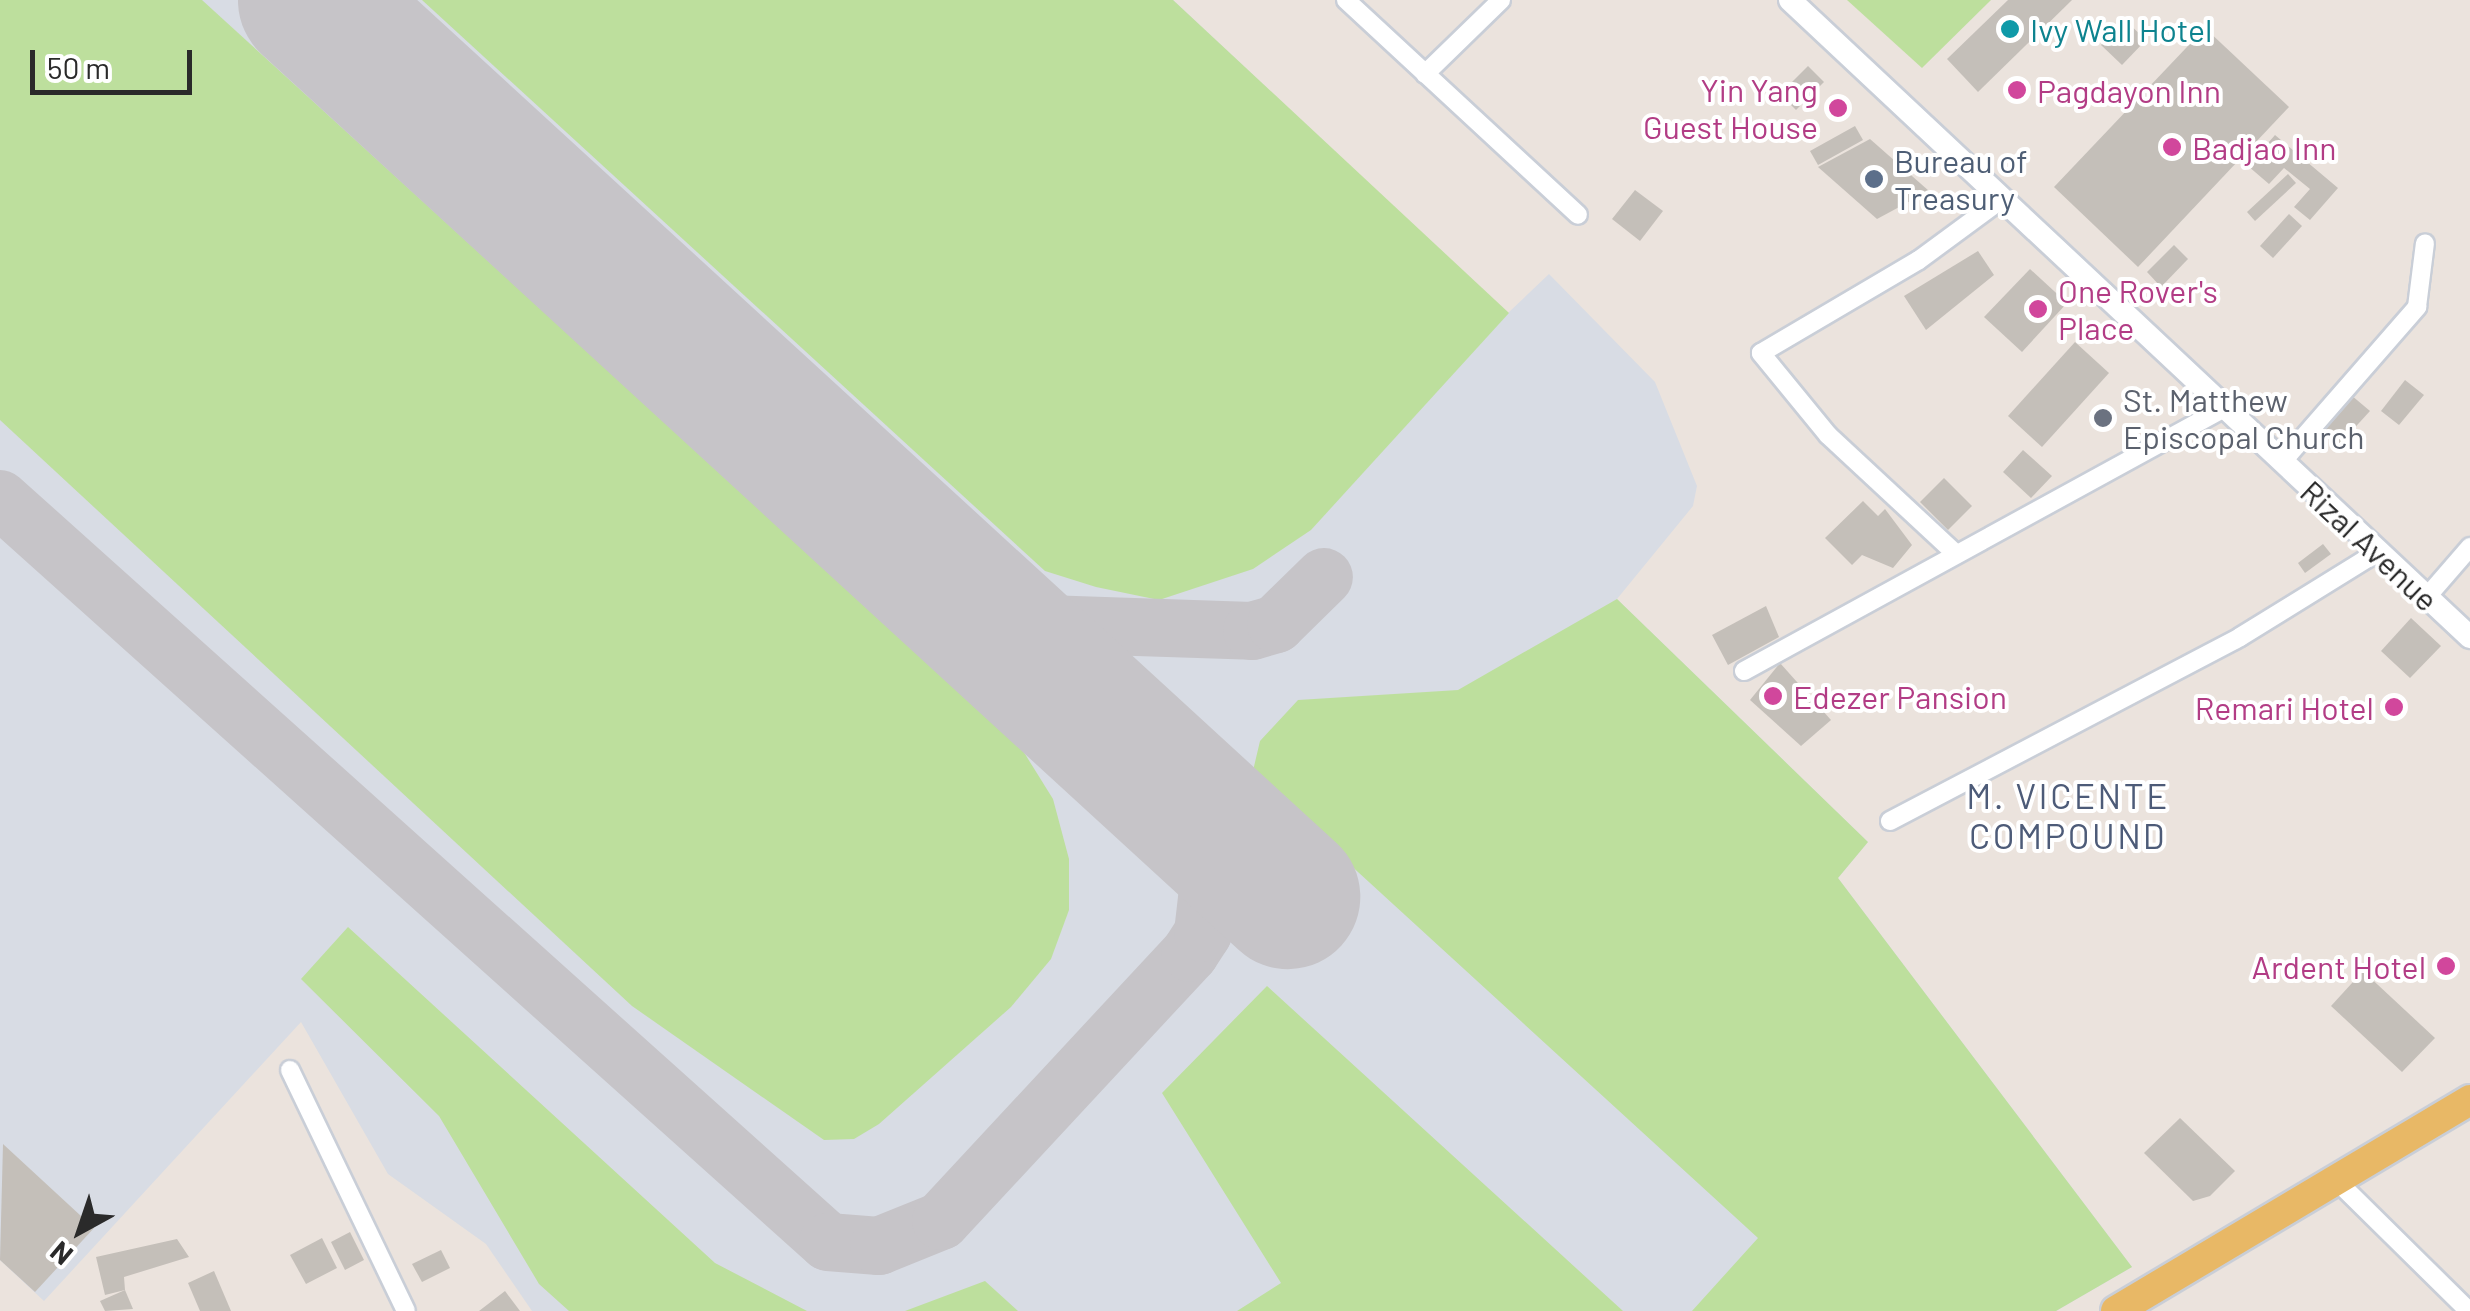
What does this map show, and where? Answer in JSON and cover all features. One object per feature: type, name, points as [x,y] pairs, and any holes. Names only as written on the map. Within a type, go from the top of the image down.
[{"type":"main road","points":[[2116,1311],[2470,1100]]},
{"type":"street","points":[[1346,0],[1578,215]]},
{"type":"street","points":[[1425,74],[1501,0]]},
{"type":"street","name":"Rizal Avenue","points":[[1790,0],[2226,407],[2425,599],[2470,637]]},
{"type":"street","points":[[1955,553],[1828,435],[1761,353],[1919,260],[2003,198]]},
{"type":"street","points":[[2282,462],[2418,306],[2425,243]]},
{"type":"street","points":[[1744,670],[2226,407]]},
{"type":"street","points":[[2425,599],[2470,547]]},
{"type":"street","points":[[1890,821],[2240,637],[2376,553]]},
{"type":"street","points":[[290,1070],[406,1311]]},
{"type":"street","points":[[2337,1181],[2470,1311]]},
{"type":"shaded area","points":[[0,0],[1173,0],[1508,313],[1549,274],[1655,382],[1697,486],[1693,506],[1617,599],[1868,842],[1838,878],[2132,1267],[2056,1311],[532,1311],[486,1244],[388,1174],[301,1022],[44,1301],[0,1260]]},
{"type":"green space","points":[[0,0],[202,0],[1020,746],[1053,799],[1069,859],[1069,910],[1051,959],[1011,1007],[879,1124],[854,1139],[824,1140],[632,1006],[0,420]]},
{"type":"green space","points":[[422,0],[1173,0],[1509,313],[1311,530],[1253,569],[1159,600],[1096,587],[1045,571]]},
{"type":"green space","points":[[1847,0],[1991,0],[1922,68]]},
{"type":"green space","points":[[1617,599],[1868,842],[1838,878],[2132,1267],[2056,1311],[1692,1311],[1758,1238],[1252,775],[1260,741],[1298,700],[1458,690]]},
{"type":"green space","points":[[348,927],[715,1263],[807,1311],[569,1311],[539,1284],[439,1116],[301,979]]},
{"type":"green space","points":[[1267,986],[1623,1311],[1237,1311],[1281,1283],[1162,1093]]},
{"type":"green space","points":[[985,1281],[1018,1311],[905,1311]]},
{"type":"building","name":"Ivy Wall Hotel","points":[[2008,0],[2072,0],[1978,92],[1947,59]]},
{"type":"building","points":[[2125,20],[2146,40],[2122,65],[2101,45]]},
{"type":"building","name":"Badjao Inn","points":[[2205,28],[2289,107],[2138,267],[2054,187]]},
{"type":"building","points":[[1808,66],[1824,82],[1796,110],[1780,94]]},
{"type":"building","points":[[1855,126],[1863,140],[1818,165],[1810,151]]},
{"type":"building","points":[[2275,135],[2338,188],[2310,220],[2294,207],[2310,189],[2284,168],[2269,184],[2248,166]]},
{"type":"building","name":"Bureau of Treasury","points":[[1870,139],[1929,191],[1877,219],[1818,167]]},
{"type":"building","points":[[2288,174],[2296,183],[2255,221],[2247,212]]},
{"type":"building","points":[[1635,190],[1663,211],[1640,241],[1612,219]]},
{"type":"building","points":[[2289,214],[2302,226],[2273,258],[2260,246]]},
{"type":"building","points":[[2174,245],[2188,259],[2161,287],[2147,272]]},
{"type":"building","points":[[1978,251],[1994,275],[1926,330],[1904,296]]},
{"type":"building","points":[[2030,269],[2067,303],[2022,352],[1984,317]]},
{"type":"building","points":[[2075,342],[2109,373],[2042,447],[2008,416]]},
{"type":"building","points":[[2405,380],[2424,395],[2399,425],[2381,411]]},
{"type":"building","points":[[2351,395],[2370,411],[2338,446],[2320,429]]},
{"type":"building","points":[[2023,450],[2052,476],[2031,498],[2003,472]]},
{"type":"building","points":[[1944,478],[1972,506],[1948,530],[1920,502]]},
{"type":"building","points":[[1863,501],[1878,516],[1885,509],[1912,545],[1893,568],[1862,555],[1852,565],[1825,538]]},
{"type":"building","points":[[2323,544],[2331,554],[2305,573],[2298,563]]},
{"type":"building","points":[[1766,606],[1779,637],[1728,665],[1712,635]]},
{"type":"building","points":[[2411,618],[2441,646],[2410,678],[2381,651]]},
{"type":"building","points":[[1780,663],[1831,720],[1801,746],[1750,700]]},
{"type":"building","points":[[2363,971],[2435,1038],[2402,1072],[2331,1006]]},
{"type":"building","points":[[2180,1118],[2235,1171],[2210,1196],[2193,1201],[2144,1153]]},
{"type":"building","points":[[3,1144],[94,1228],[35,1292],[0,1260]]},
{"type":"building","points":[[350,1232],[364,1260],[345,1270],[331,1242]]},
{"type":"building","points":[[322,1238],[337,1268],[306,1284],[290,1255]]},
{"type":"building","points":[[177,1239],[189,1257],[124,1277],[125,1290],[105,1295],[96,1257]]},
{"type":"building","points":[[441,1250],[450,1268],[422,1282],[412,1264]]},
{"type":"building","points":[[214,1271],[231,1311],[200,1311],[188,1283]]},
{"type":"building","points":[[125,1290],[133,1309],[105,1311],[100,1301]]},
{"type":"building","points":[[505,1291],[520,1311],[479,1311]]},
{"type":"taxiway","points":[[0,499],[828,1242],[879,1246],[941,1221],[1190,953],[1203,933],[1211,864],[1173,791]]},
{"type":"taxiway","points":[[971,606],[1045,624],[1252,631],[1276,624],[1324,577]]},
{"type":"runway","points":[[310,0],[1287,896]]},
{"type":"place","name":"Ivy Wall Hotel","points":[[2010,29]]},
{"type":"place","name":"Pagdayon Inn","points":[[2017,90]]},
{"type":"place","name":"Yin Yang Guest House","points":[[1838,108]]},
{"type":"place","name":"Badjao Inn","points":[[2172,147]]},
{"type":"place","name":"Bureau of Treasury","points":[[1874,179]]},
{"type":"place","name":"One Rover's Place","points":[[2038,309]]},
{"type":"place","name":"St. Matthew Episcopal Church","points":[[2103,418]]},
{"type":"place","name":"Edezer Pansion","points":[[1773,696]]},
{"type":"place","name":"Remari Hotel","points":[[2394,707]]},
{"type":"place","name":"Ardent Hotel","points":[[2446,966]]},
{"type":"district","name":"M. VICENTE COMPOUND","points":[[2068,815]]}]
